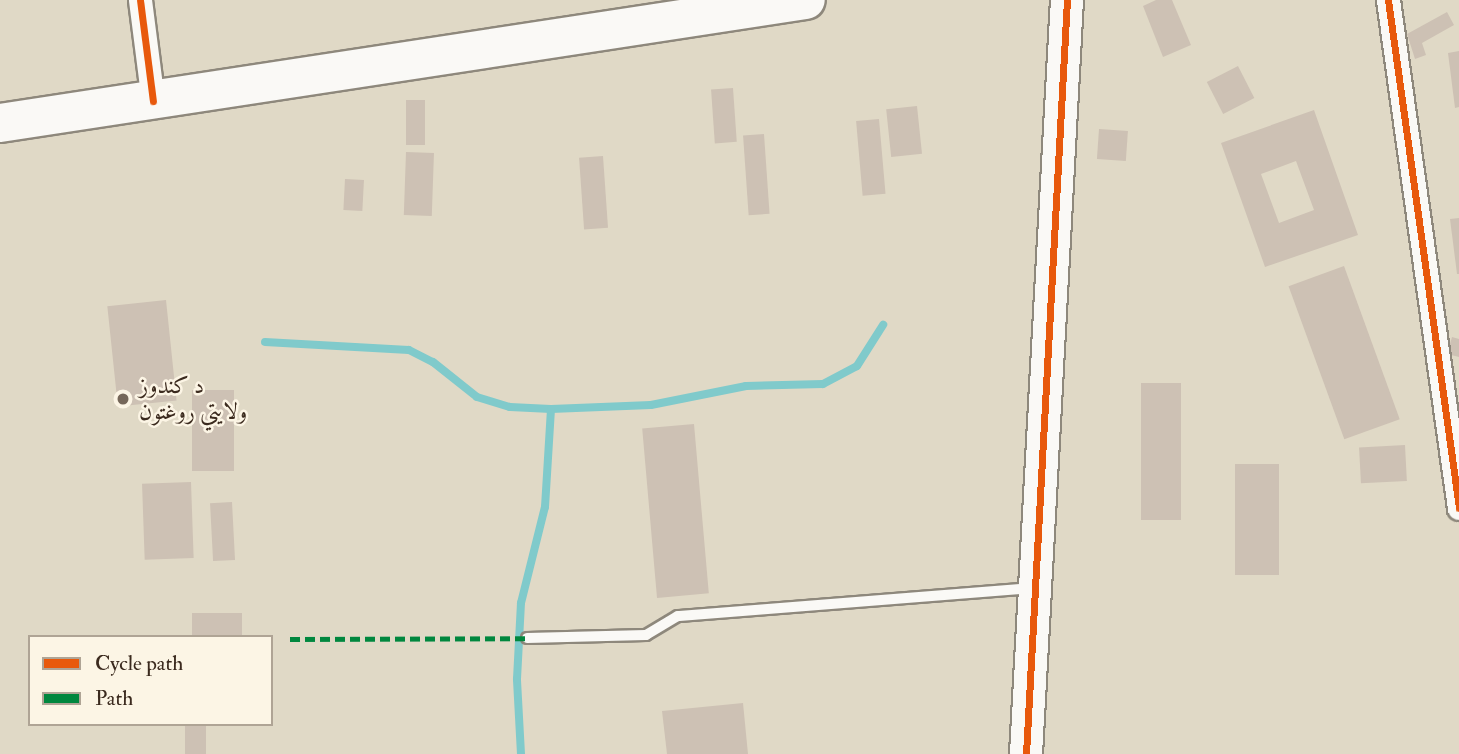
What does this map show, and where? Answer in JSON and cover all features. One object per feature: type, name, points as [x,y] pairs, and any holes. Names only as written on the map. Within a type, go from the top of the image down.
[{"type":"highway","points":[[0,123],[153,101],[754,4],[806,0]]},
{"type":"street","points":[[140,0],[153,101]]},
{"type":"street","points":[[1026,754],[1067,0]]},
{"type":"street","points":[[1388,0],[1459,508]]},
{"type":"lane","points":[[527,638],[646,635],[678,616],[1033,588]]},
{"type":"building","points":[[1156,0],[1172,0],[1191,45],[1163,57],[1143,6]]},
{"type":"building","points":[[1447,12],[1454,25],[1422,43],[1426,55],[1415,59],[1407,34]]},
{"type":"building","points":[[1459,51],[1459,107],[1455,108],[1448,53]]},
{"type":"building","points":[[1238,66],[1254,98],[1223,114],[1207,82]]},
{"type":"building","points":[[733,88],[737,142],[715,143],[711,90]]},
{"type":"building","points":[[406,100],[425,100],[425,145],[406,145]]},
{"type":"building","points":[[917,106],[922,154],[891,157],[886,109]]},
{"type":"building","points":[[1314,110],[1358,235],[1265,267],[1221,143]],"holes":[[[1296,161],[1314,210],[1279,223],[1261,174]]]},
{"type":"building","points":[[879,119],[886,194],[863,196],[856,121]]},
{"type":"building","points":[[1099,129],[1128,131],[1126,161],[1097,159]]},
{"type":"building","points":[[764,134],[770,214],[749,215],[743,135]]},
{"type":"building","points":[[406,152],[434,153],[432,216],[404,215]]},
{"type":"building","points":[[603,156],[608,228],[584,229],[579,158]]},
{"type":"building","points":[[345,179],[364,180],[362,211],[343,210]]},
{"type":"building","points":[[1459,218],[1459,274],[1457,274],[1450,219]]},
{"type":"building","points":[[1344,266],[1400,419],[1344,439],[1289,286]]},
{"type":"building","points":[[166,300],[177,400],[118,407],[107,306]]},
{"type":"building","points":[[1452,337],[1459,339],[1459,357],[1447,354]]},
{"type":"building","points":[[1141,383],[1181,383],[1181,520],[1141,520]]},
{"type":"building","points":[[192,390],[234,390],[234,471],[192,471]]},
{"type":"building","points":[[694,424],[709,593],[657,598],[642,429]]},
{"type":"building","points":[[1405,445],[1407,481],[1361,483],[1359,447]]},
{"type":"building","points":[[1235,464],[1279,464],[1279,575],[1235,575]]},
{"type":"building","points":[[191,482],[194,558],[145,560],[142,484]]},
{"type":"building","points":[[232,502],[235,560],[213,561],[210,503]]},
{"type":"building","points":[[192,613],[242,613],[242,635],[192,635]]},
{"type":"building","points":[[743,703],[748,754],[667,754],[662,711]]},
{"type":"building","points":[[185,726],[206,726],[206,754],[185,754]]},
{"type":"waterway","points":[[265,342],[409,350],[433,362],[477,397],[510,407],[551,409],[651,405],[746,386],[823,384],[857,366],[883,325]]},
{"type":"waterway","points":[[521,754],[517,679],[521,603],[545,507],[551,409]]},
{"type":"marked path","points":[[290,639],[527,638]]},
{"type":"cycle path","points":[[140,0],[153,101]]},
{"type":"cycle path","points":[[1026,754],[1067,0]]},
{"type":"cycle path","points":[[1388,0],[1459,508]]},
{"type":"place","name":"د کندوز ولایتي روغتون","points":[[123,399]]}]
